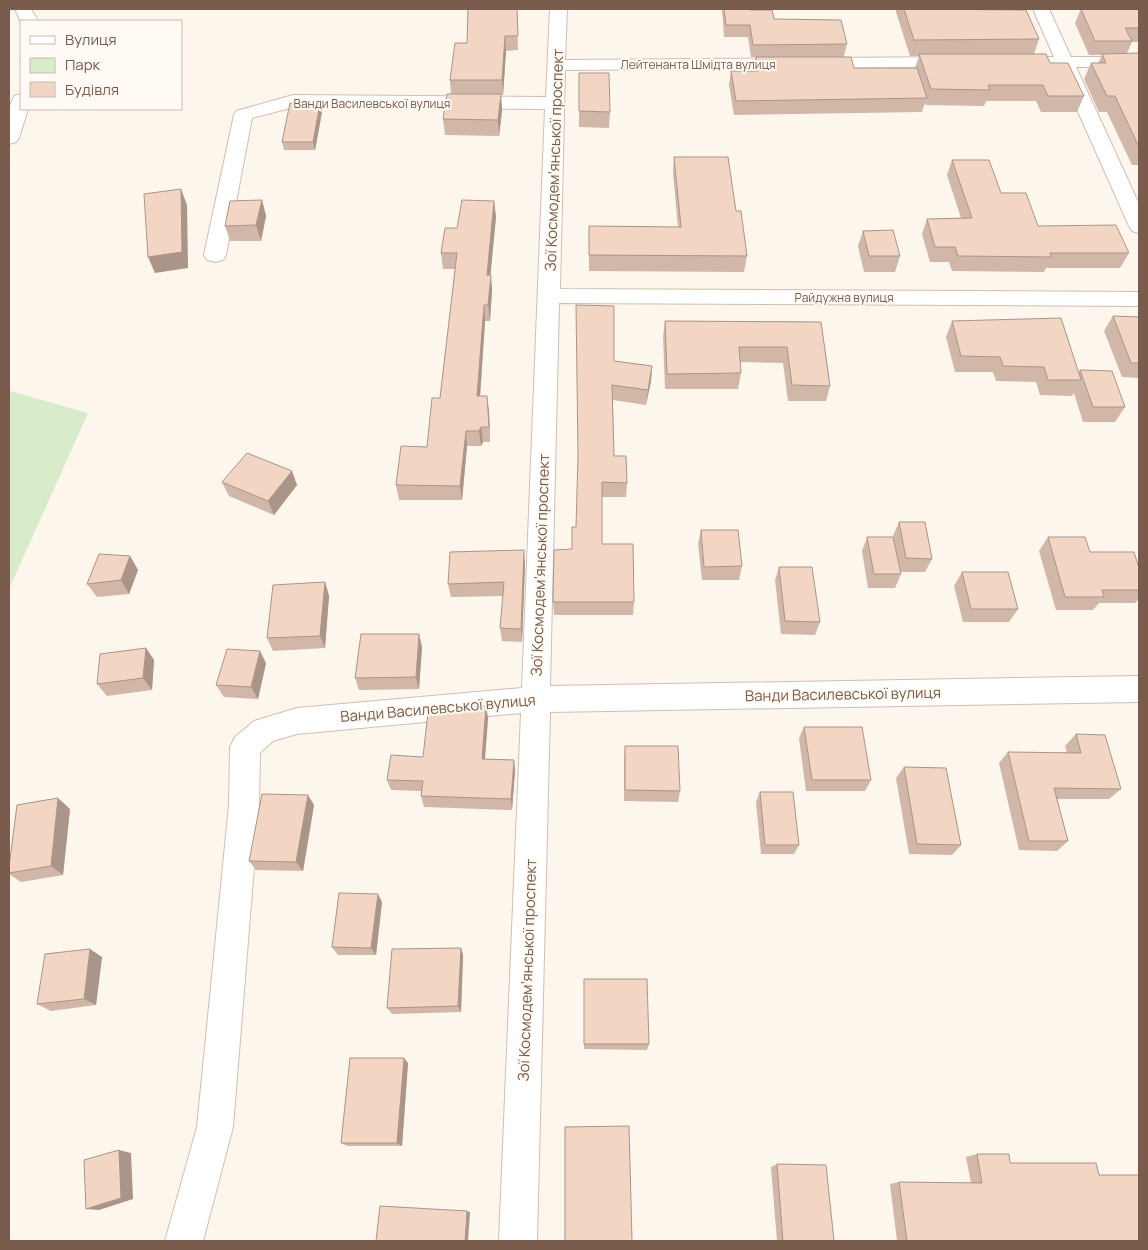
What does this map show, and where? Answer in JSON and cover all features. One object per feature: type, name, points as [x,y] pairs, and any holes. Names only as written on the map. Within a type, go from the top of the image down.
[{"type":"street","points":[[22,9],[29,20]]},
{"type":"street","name":"Зої Космодем’янської проспект","points":[[518,1241],[558,9]]},
{"type":"street","points":[[1041,9],[1139,226]]},
{"type":"street","name":"Лейтенанта Шмідта вулиця","points":[[557,64],[975,62]]},
{"type":"street","points":[[995,62],[1139,62]]},
{"type":"street","name":"Ванди Василевської вулиця","points":[[215,255],[243,115],[293,101],[556,103]]},
{"type":"street","points":[[9,138],[20,103]]},
{"type":"street","name":"Райдужна вулиця","points":[[549,296],[1139,299]]},
{"type":"street","name":"Ванди Василевської вулиця","points":[[184,1241],[215,1127],[244,805],[245,747],[264,730],[297,721],[536,699],[1139,689]]},
{"type":"green space","points":[[9,392],[88,413],[9,589]]},
{"type":"building","points":[[468,9],[517,9],[518,36],[505,36],[502,80],[450,80],[455,43],[467,43]]},
{"type":"building","points":[[724,9],[772,10],[774,19],[841,20],[847,44],[753,45],[750,25],[726,25]]},
{"type":"building","points":[[904,9],[1026,10],[1039,39],[914,40]]},
{"type":"building","points":[[1081,9],[1139,9],[1139,28],[1125,28],[1132,41],[1095,41]]},
{"type":"building","points":[[1139,53],[1139,147],[1115,96],[1107,96],[1091,63],[1106,63],[1102,54]]},
{"type":"building","points":[[919,54],[1046,54],[1050,63],[1068,63],[1084,96],[1048,96],[1043,85],[988,85],[990,90],[931,89]]},
{"type":"building","points":[[756,57],[851,57],[854,68],[917,68],[927,98],[736,101],[731,71],[758,71]]},
{"type":"building","points":[[579,73],[609,73],[610,112],[579,111]]},
{"type":"building","points":[[447,94],[501,94],[498,120],[443,119]]},
{"type":"building","points":[[290,103],[320,104],[313,142],[282,142]]},
{"type":"building","points":[[674,157],[728,157],[736,211],[741,211],[747,256],[589,255],[589,226],[681,227]]},
{"type":"building","points":[[952,160],[989,160],[1001,193],[1026,193],[1038,226],[1116,225],[1129,253],[1050,253],[1051,257],[958,256],[955,247],[935,247],[927,219],[972,218]]},
{"type":"building","points":[[181,189],[182,252],[148,257],[144,194]]},
{"type":"building","points":[[262,200],[256,225],[225,226],[230,201]]},
{"type":"building","points":[[462,200],[494,201],[487,275],[491,275],[488,305],[484,305],[477,396],[487,396],[489,427],[481,427],[479,431],[466,431],[460,486],[396,485],[401,446],[427,447],[432,398],[440,398],[457,253],[441,253],[445,228],[457,228]]},
{"type":"building","points":[[893,230],[900,256],[869,256],[863,231]]},
{"type":"building","points":[[576,305],[614,306],[614,361],[652,366],[648,390],[612,385],[614,456],[626,456],[627,483],[602,482],[602,544],[633,544],[634,602],[553,602],[554,550],[572,549],[572,527],[576,527],[578,456]]},
{"type":"building","points":[[1113,316],[1139,317],[1139,363],[1131,363]]},
{"type":"building","points":[[1061,318],[1081,380],[1048,380],[1044,367],[1003,366],[1000,357],[961,356],[952,321]]},
{"type":"building","points":[[665,321],[821,322],[830,386],[792,385],[787,347],[739,347],[741,373],[667,374]]},
{"type":"building","points":[[1080,370],[1112,371],[1125,407],[1093,407]]},
{"type":"building","points":[[247,453],[292,471],[268,501],[222,482]]},
{"type":"building","points":[[899,522],[925,522],[932,559],[906,558]]},
{"type":"building","points":[[701,530],[738,530],[742,566],[704,567]]},
{"type":"building","points":[[867,537],[893,537],[901,574],[874,574]]},
{"type":"building","points":[[1048,537],[1085,537],[1090,552],[1134,552],[1139,568],[1139,590],[1102,590],[1104,597],[1065,597]]},
{"type":"building","points":[[524,550],[521,629],[500,628],[504,582],[448,584],[450,552]]},
{"type":"building","points":[[99,554],[130,556],[121,580],[87,584]]},
{"type":"building","points":[[779,567],[812,567],[820,622],[785,621]]},
{"type":"building","points":[[962,572],[1008,572],[1018,609],[971,609]]},
{"type":"building","points":[[325,582],[320,636],[267,638],[273,585]]},
{"type":"building","points":[[361,634],[419,634],[416,677],[355,678]]},
{"type":"building","points":[[146,648],[143,678],[97,684],[100,654]]},
{"type":"building","points":[[227,649],[260,651],[251,687],[216,685]]},
{"type":"building","points":[[486,706],[482,759],[514,760],[511,799],[421,796],[423,781],[387,780],[391,755],[423,757],[428,712]]},
{"type":"building","points":[[804,727],[862,727],[871,780],[812,780]]},
{"type":"building","points":[[1076,734],[1105,735],[1121,789],[1054,788],[1068,841],[1029,841],[1008,752],[1081,753]]},
{"type":"building","points":[[625,746],[678,746],[680,791],[625,790]]},
{"type":"building","points":[[904,767],[946,768],[961,845],[917,844]]},
{"type":"building","points":[[760,792],[793,792],[799,845],[765,845]]},
{"type":"building","points":[[262,794],[308,795],[296,862],[249,861]]},
{"type":"building","points":[[58,798],[51,866],[9,873],[17,805]]},
{"type":"building","points":[[339,893],[378,894],[371,948],[332,947]]},
{"type":"building","points":[[461,948],[458,1006],[387,1008],[392,949]]},
{"type":"building","points":[[90,949],[84,999],[37,1004],[45,954]]},
{"type":"building","points":[[584,979],[647,979],[649,1044],[584,1044]]},
{"type":"building","points":[[350,1058],[404,1058],[397,1143],[341,1143]]},
{"type":"building","points":[[629,1126],[632,1241],[565,1241],[565,1127]]},
{"type":"building","points":[[119,1150],[121,1198],[86,1209],[84,1160]]},
{"type":"building","points":[[977,1154],[1009,1154],[1010,1163],[1096,1163],[1099,1175],[1139,1175],[1139,1241],[907,1241],[899,1182],[982,1183]]},
{"type":"building","points":[[777,1164],[826,1165],[834,1241],[783,1241]]},
{"type":"building","points":[[380,1206],[467,1211],[465,1241],[376,1241]]}]
